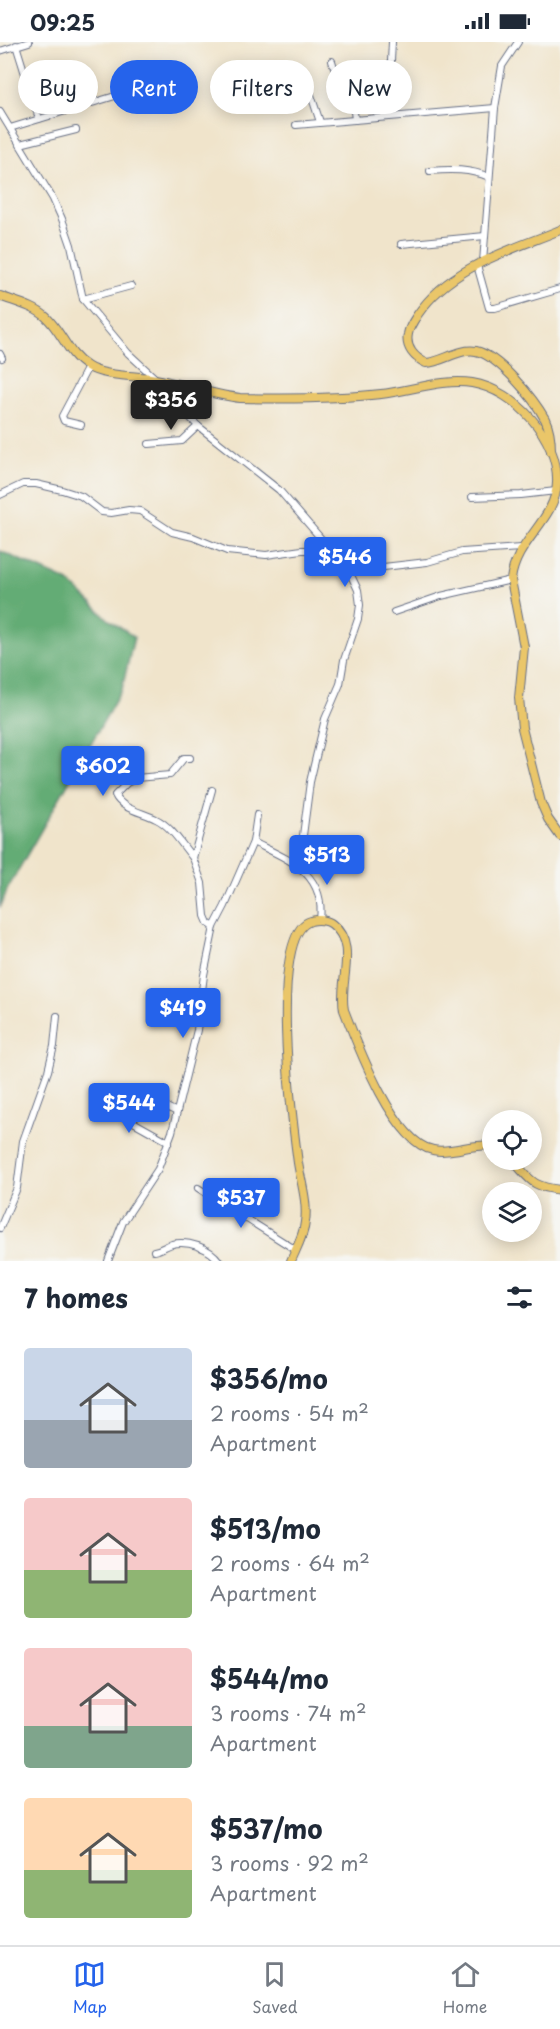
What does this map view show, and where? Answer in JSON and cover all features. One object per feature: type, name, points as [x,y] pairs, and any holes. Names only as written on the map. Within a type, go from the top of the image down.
[{"type":"main road","points":[[560,230],[480,263],[453,278],[423,307],[407,339],[409,348],[415,356],[426,363],[463,352],[482,353],[510,375],[539,411],[549,432],[556,474],[556,491],[552,504],[521,548],[514,563],[511,579],[524,647],[519,698],[522,728],[541,803],[548,819],[560,836]]},
{"type":"main road","points":[[0,296],[43,314],[72,353],[88,367],[154,379],[224,396],[252,399],[347,397],[456,382],[474,383],[501,393],[517,404],[530,417],[552,453]]},
{"type":"main road","points":[[291,1261],[305,1223],[291,1098],[285,981],[293,940],[302,926],[309,921],[330,922],[342,932],[346,946],[346,970],[342,998],[345,1010],[373,1079],[386,1104],[407,1132],[420,1144],[434,1151],[482,1144]]},
{"type":"main road","points":[[520,1170],[540,1187],[560,1190]]},
{"type":"street","points":[[0,51],[29,42]]},
{"type":"street","points":[[388,117],[392,42]]},
{"type":"street","points":[[518,42],[502,66],[495,108],[485,236],[480,263],[489,308],[560,289]]},
{"type":"street","points":[[16,45],[39,119]]},
{"type":"street","points":[[10,128],[110,99]]},
{"type":"street","points":[[314,102],[321,122]]},
{"type":"street","points":[[296,125],[495,108]]},
{"type":"street","points":[[0,112],[53,199],[62,219],[71,245],[83,299],[129,353],[198,426],[279,490],[349,571],[358,590],[360,612],[340,684],[325,719],[310,782],[299,866]]},
{"type":"street","points":[[354,114],[355,120]]},
{"type":"street","points":[[20,144],[76,130]]},
{"type":"street","points":[[430,171],[465,170],[489,177]]},
{"type":"street","points":[[400,244],[485,236]]},
{"type":"street","points":[[83,299],[131,286]]},
{"type":"street","points":[[81,425],[64,421],[62,416],[88,367]]},
{"type":"street","points":[[149,444],[182,441],[198,426]]},
{"type":"street","points":[[0,495],[23,484],[36,484],[62,490],[81,496],[102,513],[140,511],[172,532],[193,537],[227,551],[266,555],[302,550],[330,550]]},
{"type":"street","points":[[472,497],[556,491]]},
{"type":"street","points":[[349,571],[427,562],[462,552],[521,548]]},
{"type":"street","points":[[394,612],[441,596],[511,579]]},
{"type":"street","points":[[190,758],[184,758],[170,775],[136,778],[115,795],[123,804],[157,819],[169,829],[193,858],[202,884],[205,916],[214,927]]},
{"type":"street","points":[[193,858],[212,790]]},
{"type":"street","points":[[108,1261],[123,1222],[154,1176],[169,1142],[197,1030],[204,975],[214,927],[253,842],[257,815]]},
{"type":"street","points":[[253,842],[292,860],[308,876],[320,899],[320,920]]},
{"type":"street","points":[[0,1228],[17,1188],[23,1140],[48,1071],[54,1046],[57,1016]]},
{"type":"street","points":[[141,1095],[177,1112]]},
{"type":"street","points":[[101,1104],[169,1142]]},
{"type":"street","points":[[198,1188],[296,1250]]},
{"type":"street","points":[[154,1251],[173,1244],[188,1245],[209,1250],[219,1261]]},
{"type":"green space","points":[[0,551],[69,582],[108,619],[134,637],[122,689],[7,890],[0,908]]}]
